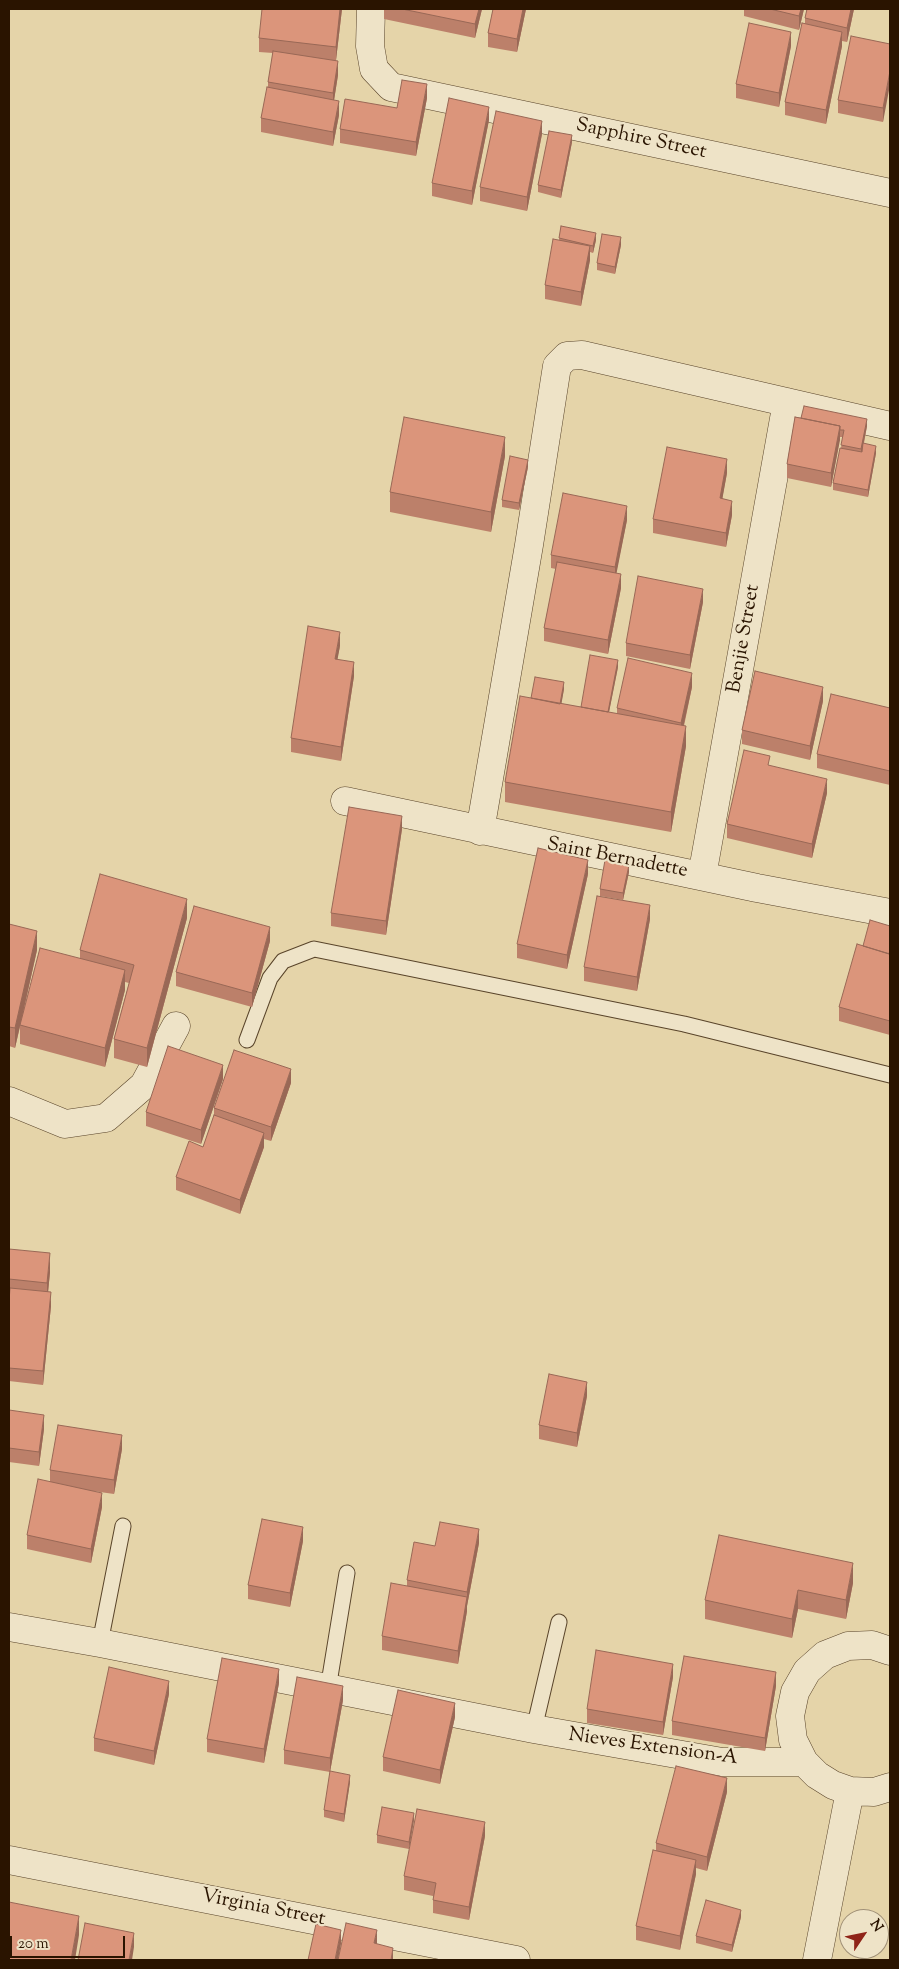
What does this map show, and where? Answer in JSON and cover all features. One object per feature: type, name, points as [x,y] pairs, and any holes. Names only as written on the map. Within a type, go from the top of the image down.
[{"type":"street","name":"Sapphire Street","points":[[371,9],[370,46],[374,69],[391,87],[890,193]]},
{"type":"street","points":[[480,831],[557,366],[567,356],[582,355],[890,426]]},
{"type":"street","name":"Benjie Street","points":[[702,876],[787,402]]},
{"type":"street","name":"Saint Bernadette","points":[[345,801],[480,831],[890,913]]},
{"type":"street","points":[[9,1101],[65,1124],[106,1118],[144,1085],[176,1026]]},
{"type":"street","name":"Nieves Extension-A","points":[[9,1628],[100,1643],[534,1729],[722,1762],[804,1762]]},
{"type":"street","points":[[890,1651],[872,1645],[848,1646],[825,1655],[807,1671],[795,1692],[790,1716],[793,1740],[804,1762],[817,1775],[833,1785],[850,1791],[874,1792],[890,1787]]},
{"type":"street","points":[[817,1960],[850,1791]]},
{"type":"street","name":"Virginia Street","points":[[9,1860],[516,1960]]},
{"type":"lane","points":[[248,1040],[270,978],[283,961],[314,949],[684,1024],[890,1075]]},
{"type":"lane","points":[[100,1643],[123,1526]]},
{"type":"lane","points":[[328,1689],[347,1573]]},
{"type":"lane","points":[[534,1729],[559,1622]]},
{"type":"building","points":[[262,9],[340,9],[336,47],[259,38]]},
{"type":"building","points":[[402,9],[479,9],[475,24]]},
{"type":"building","points":[[493,9],[523,9],[517,39],[488,33]]},
{"type":"building","points":[[770,9],[801,9],[799,16]]},
{"type":"building","points":[[807,9],[851,9],[847,28],[805,18]]},
{"type":"building","points":[[749,23],[791,32],[779,93],[736,84]]},
{"type":"building","points":[[802,23],[842,32],[826,110],[785,102]]},
{"type":"building","points":[[851,36],[890,44],[890,71],[883,108],[838,100]]},
{"type":"building","points":[[273,51],[338,61],[333,93],[268,82]]},
{"type":"building","points":[[402,80],[427,84],[416,142],[340,129],[345,99],[397,108]]},
{"type":"building","points":[[267,87],[339,101],[333,132],[261,118]]},
{"type":"building","points":[[449,98],[489,107],[472,191],[432,183]]},
{"type":"building","points":[[496,111],[542,121],[527,197],[480,187]]},
{"type":"building","points":[[549,131],[572,135],[561,190],[538,185]]},
{"type":"building","points":[[561,226],[596,233],[593,246],[559,238]]},
{"type":"building","points":[[602,234],[621,237],[615,267],[597,263]]},
{"type":"building","points":[[553,239],[590,246],[581,292],[545,285]]},
{"type":"building","points":[[804,406],[867,419],[861,449],[841,445],[844,430],[840,430],[840,426],[801,418]]},
{"type":"building","points":[[404,417],[505,437],[491,512],[390,492]]},
{"type":"building","points":[[795,417],[840,426],[831,473],[787,464]]},
{"type":"building","points":[[863,443],[876,446],[868,490],[833,483],[840,448],[862,452]]},
{"type":"building","points":[[667,447],[727,459],[720,498],[732,501],[726,533],[653,519]]},
{"type":"building","points":[[510,456],[528,460],[519,503],[502,500]]},
{"type":"building","points":[[563,493],[627,506],[615,567],[551,555]]},
{"type":"building","points":[[557,562],[621,574],[608,640],[544,628]]},
{"type":"building","points":[[638,576],[703,589],[690,655],[626,643]]},
{"type":"building","points":[[308,626],[340,632],[335,659],[354,662],[341,747],[291,738]]},
{"type":"building","points":[[590,655],[618,660],[608,712],[581,707]]},
{"type":"building","points":[[628,658],[692,673],[681,723],[617,708]]},
{"type":"building","points":[[755,671],[823,687],[810,746],[742,730]]},
{"type":"building","points":[[535,677],[564,682],[560,704],[531,698]]},
{"type":"building","points":[[831,694],[890,708],[890,771],[817,754]]},
{"type":"building","points":[[520,696],[686,726],[671,812],[505,782]]},
{"type":"building","points":[[744,750],[770,756],[768,765],[827,779],[812,844],[727,824]]},
{"type":"building","points":[[349,807],[402,816],[386,921],[331,913]]},
{"type":"building","points":[[538,848],[588,860],[567,955],[517,944]]},
{"type":"building","points":[[605,860],[629,865],[623,893],[600,889]]},
{"type":"building","points":[[100,874],[187,899],[147,1048],[114,1039],[134,965],[80,950]]},
{"type":"building","points":[[597,896],[650,905],[637,977],[584,967]]},
{"type":"building","points":[[194,906],[270,927],[252,993],[176,972]]},
{"type":"building","points":[[870,920],[890,926],[889,954],[863,946]]},
{"type":"building","points":[[9,924],[37,931],[15,1028],[9,1027]]},
{"type":"building","points":[[857,944],[890,954],[890,1021],[839,1007]]},
{"type":"building","points":[[40,948],[125,970],[105,1048],[20,1025]]},
{"type":"building","points":[[168,1046],[223,1065],[201,1130],[146,1112]]},
{"type":"building","points":[[234,1050],[291,1069],[271,1127],[214,1108]]},
{"type":"building","points":[[214,1115],[264,1133],[240,1200],[176,1177],[189,1141],[203,1147]]},
{"type":"building","points":[[9,1249],[50,1253],[47,1283],[9,1279]]},
{"type":"building","points":[[10,1288],[51,1292],[43,1371],[9,1368]]},
{"type":"building","points":[[549,1374],[587,1382],[577,1433],[539,1425]]},
{"type":"building","points":[[9,1410],[44,1415],[39,1452],[9,1448]]},
{"type":"building","points":[[58,1425],[122,1435],[114,1480],[50,1470]]},
{"type":"building","points":[[38,1479],[102,1493],[91,1549],[27,1535]]},
{"type":"building","points":[[262,1519],[303,1527],[290,1593],[248,1585]]},
{"type":"building","points":[[440,1522],[479,1529],[467,1592],[407,1580],[414,1542],[435,1546]]},
{"type":"building","points":[[719,1535],[853,1563],[846,1600],[798,1590],[792,1619],[705,1600]]},
{"type":"building","points":[[391,1583],[467,1597],[458,1651],[382,1636]]},
{"type":"building","points":[[596,1650],[673,1664],[663,1722],[587,1709]]},
{"type":"building","points":[[684,1656],[776,1672],[765,1738],[672,1721]]},
{"type":"building","points":[[222,1658],[279,1669],[264,1749],[207,1739]]},
{"type":"building","points":[[109,1667],[169,1681],[154,1751],[94,1738]]},
{"type":"building","points":[[297,1677],[343,1686],[330,1758],[284,1750]]},
{"type":"building","points":[[398,1690],[455,1703],[440,1770],[383,1757]]},
{"type":"building","points":[[676,1766],[727,1778],[707,1857],[656,1843]]},
{"type":"building","points":[[330,1771],[350,1775],[344,1814],[324,1810]]},
{"type":"building","points":[[382,1807],[414,1813],[409,1842],[377,1835]]},
{"type":"building","points":[[417,1809],[485,1822],[469,1907],[433,1900],[436,1883],[404,1876]]},
{"type":"building","points":[[653,1850],[696,1860],[680,1936],[636,1926]]},
{"type":"building","points":[[706,1900],[741,1910],[732,1945],[696,1936]]},
{"type":"building","points":[[9,1902],[79,1916],[71,1960],[9,1960]]},
{"type":"building","points":[[85,1923],[134,1933],[129,1960],[78,1960]]},
{"type":"building","points":[[346,1923],[377,1930],[374,1943],[393,1948],[391,1960],[338,1960]]},
{"type":"building","points":[[316,1924],[341,1930],[335,1960],[308,1960]]}]
